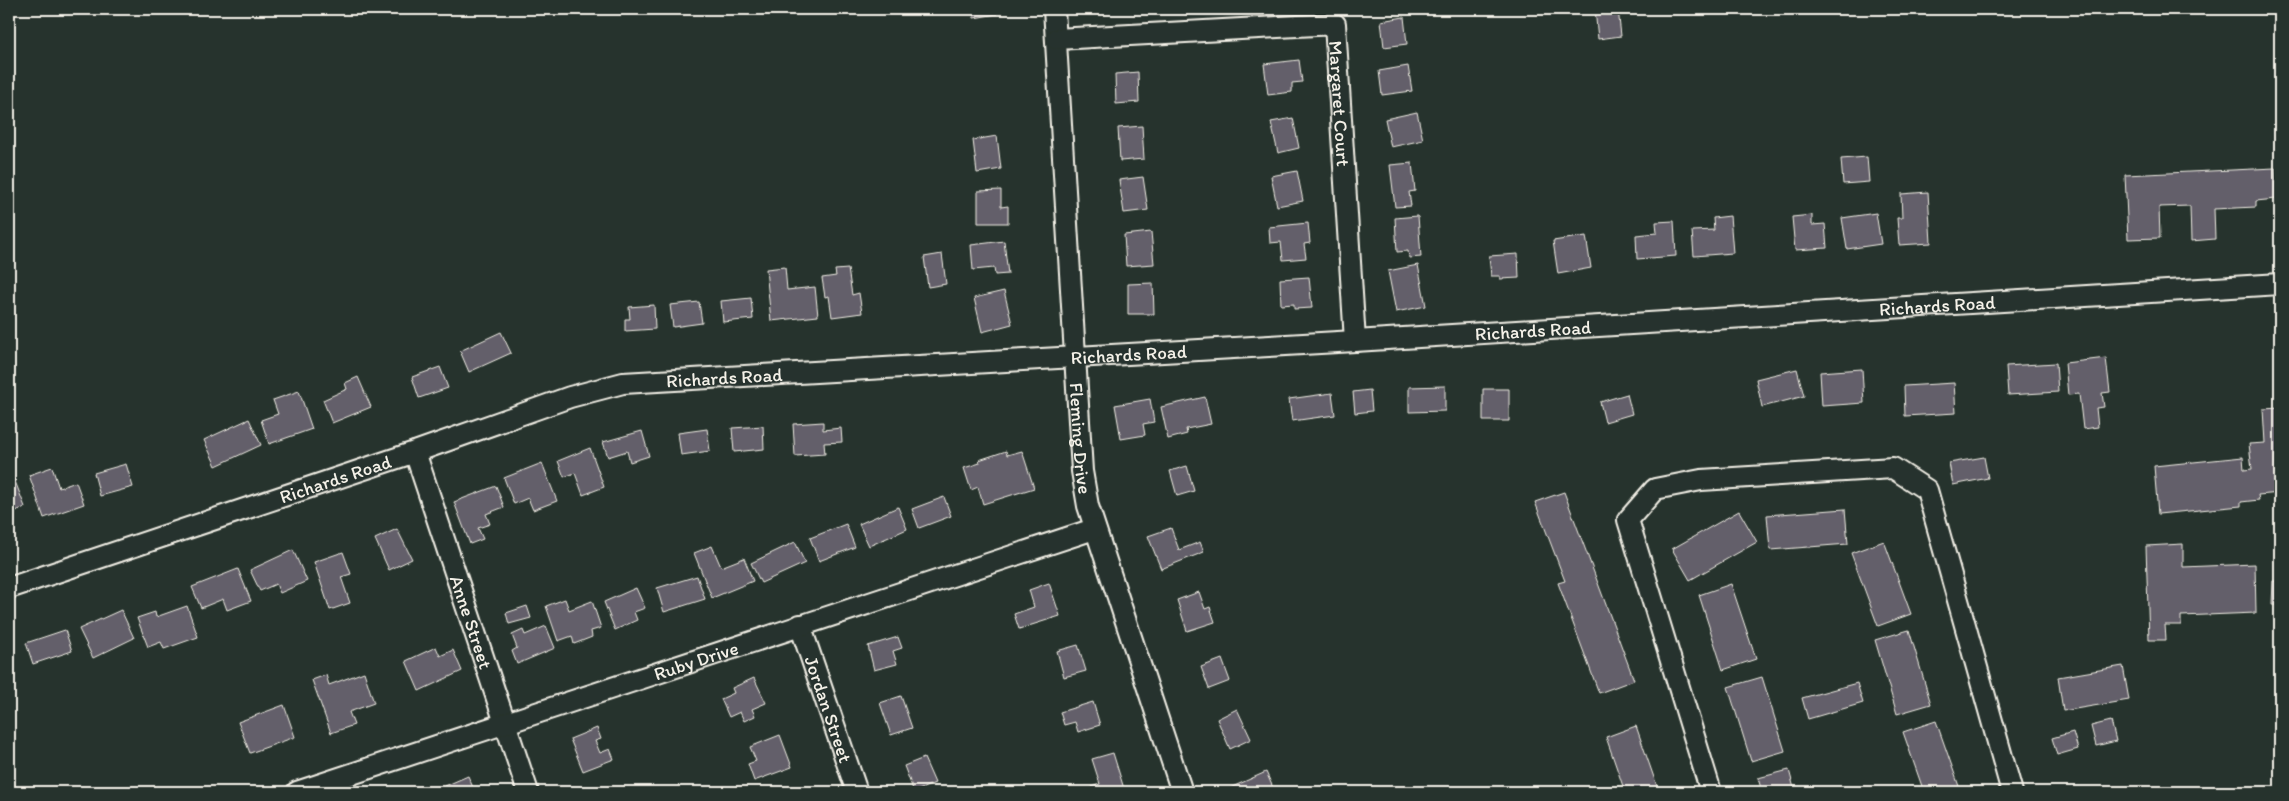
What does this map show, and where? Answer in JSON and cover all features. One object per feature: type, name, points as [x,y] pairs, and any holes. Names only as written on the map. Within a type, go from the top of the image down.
[{"type":"street","name":"Fleming Drive","points":[[1054,9],[1082,471],[1094,529],[1182,792]]},
{"type":"street","name":"Margaret Court","points":[[1056,39],[1335,24],[1355,341]]},
{"type":"street","name":"Richards Road","points":[[9,588],[415,452],[570,397],[623,383],[1355,341],[2280,284]]},
{"type":"street","name":"Anne Street","points":[[415,452],[528,792]]},
{"type":"street","points":[[1711,792],[1628,520],[1655,489],[1692,482],[1893,468],[1927,490],[2012,792]]},
{"type":"street","name":"Ruby Drive","points":[[297,792],[506,725],[800,625],[1094,529]]},
{"type":"street","name":"Jordan Street","points":[[800,625],[857,792]]},
{"type":"building","points":[[972,9],[996,9],[997,14],[974,18]]},
{"type":"building","points":[[1595,9],[1618,9],[1621,36],[1598,39]]},
{"type":"building","points":[[1404,17],[1407,44],[1384,47],[1381,21]]},
{"type":"building","points":[[1299,60],[1302,82],[1292,83],[1292,92],[1268,95],[1264,64]]},
{"type":"building","points":[[1408,66],[1412,91],[1382,95],[1379,71]]},
{"type":"building","points":[[1138,72],[1139,102],[1116,104],[1115,74]]},
{"type":"building","points":[[1417,112],[1423,140],[1391,147],[1385,119]]},
{"type":"building","points":[[1293,118],[1299,148],[1278,153],[1271,122]]},
{"type":"building","points":[[1142,126],[1144,159],[1120,161],[1118,128]]},
{"type":"building","points":[[997,136],[1001,169],[977,173],[973,140]]},
{"type":"building","points":[[1867,157],[1869,182],[1843,184],[1841,159]]},
{"type":"building","points":[[1412,163],[1415,191],[1409,192],[1411,206],[1395,207],[1390,165]]},
{"type":"building","points":[[2275,168],[2276,199],[2256,201],[2256,207],[2214,209],[2215,239],[2191,241],[2190,206],[2159,207],[2160,238],[2128,239],[2125,175]]},
{"type":"building","points":[[1297,171],[1303,201],[1277,206],[1271,176]]},
{"type":"building","points":[[1143,177],[1148,210],[1124,213],[1119,180]]},
{"type":"building","points":[[1001,190],[1001,207],[1008,206],[1008,223],[978,223],[978,191]]},
{"type":"building","points":[[1928,192],[1931,243],[1899,245],[1897,218],[1902,218],[1901,194]]},
{"type":"building","points":[[1876,213],[1881,244],[1847,249],[1842,218]]},
{"type":"building","points":[[1812,215],[1812,225],[1825,224],[1827,248],[1795,250],[1792,217]]},
{"type":"building","points":[[1418,216],[1421,257],[1409,258],[1408,251],[1397,252],[1395,218]]},
{"type":"building","points":[[1730,216],[1733,253],[1694,256],[1692,231],[1714,230],[1713,218]]},
{"type":"building","points":[[1674,221],[1676,256],[1637,259],[1636,235],[1657,233],[1656,222]]},
{"type":"building","points":[[1308,223],[1310,243],[1304,244],[1306,258],[1283,260],[1281,242],[1270,243],[1269,227]]},
{"type":"building","points":[[1151,232],[1154,264],[1126,266],[1124,235]]},
{"type":"building","points":[[1586,236],[1591,268],[1558,274],[1553,241]]},
{"type":"building","points":[[1004,241],[1008,274],[995,275],[994,268],[973,270],[971,245]]},
{"type":"building","points":[[942,254],[946,284],[928,287],[924,257]]},
{"type":"building","points":[[1518,254],[1519,278],[1500,279],[1500,276],[1491,276],[1489,256]]},
{"type":"building","points":[[1418,265],[1426,306],[1396,312],[1388,271]]},
{"type":"building","points":[[785,267],[787,290],[815,287],[818,316],[771,321],[766,269]]},
{"type":"building","points":[[848,269],[852,295],[859,293],[862,313],[832,317],[829,296],[825,297],[822,278],[836,276],[835,270]]},
{"type":"building","points":[[1309,277],[1312,308],[1294,309],[1294,304],[1281,305],[1280,279]]},
{"type":"building","points":[[1153,283],[1154,314],[1128,314],[1128,284]]},
{"type":"building","points":[[1004,291],[1012,324],[982,332],[974,298]]},
{"type":"building","points":[[751,298],[753,319],[723,322],[721,301]]},
{"type":"building","points":[[699,302],[702,323],[673,327],[670,305]]},
{"type":"building","points":[[654,305],[655,329],[625,331],[625,319],[630,319],[629,307]]},
{"type":"building","points":[[501,332],[511,353],[469,372],[460,351]]},
{"type":"building","points":[[2106,358],[2110,392],[2102,393],[2104,407],[2096,408],[2098,427],[2083,429],[2079,394],[2068,395],[2065,363]]},
{"type":"building","points":[[2056,363],[2058,392],[2008,395],[2006,366]]},
{"type":"building","points":[[440,367],[448,388],[419,398],[412,377]]},
{"type":"building","points":[[1797,369],[1804,396],[1762,407],[1756,379]]},
{"type":"building","points":[[1862,369],[1864,403],[1822,406],[1820,372]]},
{"type":"building","points":[[358,377],[371,407],[332,423],[323,400],[347,389],[345,383]]},
{"type":"building","points":[[1954,383],[1956,413],[1905,416],[1904,386]]},
{"type":"building","points":[[1445,386],[1445,411],[1409,412],[1409,387]]},
{"type":"building","points":[[1483,389],[1509,389],[1509,421],[1483,421]]},
{"type":"building","points":[[1370,390],[1372,411],[1355,413],[1353,392]]},
{"type":"building","points":[[299,391],[312,429],[269,444],[261,420],[278,414],[273,400]]},
{"type":"building","points":[[1332,393],[1335,415],[1292,421],[1289,399]]},
{"type":"building","points":[[1627,394],[1632,414],[1605,422],[1600,402]]},
{"type":"building","points":[[1205,397],[1211,424],[1186,429],[1187,434],[1168,439],[1161,407]]},
{"type":"building","points":[[1150,399],[1154,422],[1143,424],[1145,435],[1121,439],[1115,405]]},
{"type":"building","points":[[2280,408],[2280,493],[2258,495],[2259,500],[2241,502],[2241,506],[2158,514],[2154,466],[2243,457],[2244,470],[2252,469],[2249,444],[2265,443],[2263,409]]},
{"type":"building","points":[[249,419],[261,445],[216,466],[204,440]]},
{"type":"building","points":[[823,422],[823,430],[841,428],[842,442],[824,443],[825,454],[795,456],[793,424]]},
{"type":"building","points":[[763,426],[764,449],[734,452],[732,428]]},
{"type":"building","points":[[707,429],[710,451],[681,455],[678,433]]},
{"type":"building","points":[[642,431],[649,456],[630,462],[627,451],[608,457],[603,442]]},
{"type":"building","points":[[590,448],[604,487],[583,495],[575,473],[564,477],[558,461]]},
{"type":"building","points":[[1006,451],[1007,455],[1022,451],[1034,488],[983,504],[978,487],[971,490],[964,468],[980,463],[979,460]]},
{"type":"building","points":[[1984,457],[1988,478],[1953,485],[1949,463]]},
{"type":"building","points":[[542,463],[557,501],[533,510],[528,498],[514,504],[504,478]]},
{"type":"building","points":[[126,464],[133,487],[100,496],[94,473]]},
{"type":"building","points":[[1187,466],[1194,491],[1177,496],[1170,471]]},
{"type":"building","points":[[52,467],[59,488],[76,482],[84,504],[44,518],[29,475]]},
{"type":"building","points":[[11,471],[25,507],[9,514],[9,472]]},
{"type":"building","points":[[496,486],[504,507],[486,514],[490,524],[478,528],[483,539],[470,544],[454,502]]},
{"type":"building","points":[[1564,492],[1634,680],[1599,693],[1558,583],[1565,581],[1535,502]]},
{"type":"building","points":[[944,497],[951,516],[919,528],[912,509]]},
{"type":"building","points":[[898,507],[907,529],[869,546],[859,524]]},
{"type":"building","points":[[1845,509],[1848,544],[1770,550],[1767,515]]},
{"type":"building","points":[[1739,511],[1757,542],[1690,580],[1672,549]]},
{"type":"building","points":[[846,524],[855,547],[819,561],[810,538]]},
{"type":"building","points":[[1171,528],[1179,550],[1200,542],[1204,552],[1161,569],[1148,536]]},
{"type":"building","points":[[397,529],[412,559],[389,570],[375,539]]},
{"type":"building","points":[[1884,541],[1911,614],[1878,626],[1851,553]]},
{"type":"building","points":[[795,542],[805,563],[761,583],[751,563]]},
{"type":"building","points":[[2183,544],[2183,567],[2255,564],[2256,613],[2181,616],[2181,625],[2165,625],[2166,640],[2149,640],[2146,546]]},
{"type":"building","points":[[712,546],[721,567],[744,558],[753,581],[712,598],[694,553]]},
{"type":"building","points":[[293,550],[307,581],[280,593],[276,584],[260,591],[250,570]]},
{"type":"building","points":[[343,552],[351,574],[341,577],[350,603],[330,610],[314,562]]},
{"type":"building","points":[[238,569],[251,601],[227,610],[223,599],[201,608],[192,587]]},
{"type":"building","points":[[697,576],[705,599],[664,612],[657,588]]},
{"type":"building","points":[[2273,581],[2280,581],[2280,605],[2272,605]]},
{"type":"building","points":[[1049,583],[1060,616],[1019,629],[1014,614],[1034,607],[1029,590]]},
{"type":"building","points":[[1731,584],[1756,659],[1723,670],[1699,595]]},
{"type":"building","points":[[636,588],[645,608],[634,612],[637,620],[615,630],[604,602]]},
{"type":"building","points":[[1199,592],[1205,609],[1210,607],[1215,622],[1187,631],[1177,600]]},
{"type":"building","points":[[565,599],[569,610],[592,601],[601,628],[591,631],[592,637],[574,644],[572,636],[558,641],[546,606]]},
{"type":"building","points":[[187,606],[198,637],[164,649],[161,642],[148,647],[137,618],[155,612],[156,617]]},
{"type":"building","points":[[527,606],[531,618],[509,624],[506,613]]},
{"type":"building","points":[[121,610],[134,638],[93,658],[79,629]]},
{"type":"building","points":[[546,626],[555,648],[517,664],[512,651],[517,648],[512,635],[523,630],[525,635]]},
{"type":"building","points":[[65,630],[72,651],[33,664],[26,643]]},
{"type":"building","points":[[1909,630],[1931,704],[1897,714],[1875,640]]},
{"type":"building","points":[[898,637],[902,648],[893,651],[897,664],[874,670],[868,646]]},
{"type":"building","points":[[1078,645],[1086,671],[1064,677],[1057,651]]},
{"type":"building","points":[[436,647],[440,656],[453,650],[462,671],[419,691],[406,661]]},
{"type":"building","points":[[1222,659],[1230,681],[1209,689],[1201,667]]},
{"type":"building","points":[[2123,666],[2129,700],[2063,711],[2058,677]]},
{"type":"building","points":[[364,672],[374,703],[349,712],[354,725],[331,733],[312,680],[326,675],[329,685]]},
{"type":"building","points":[[1762,677],[1785,751],[1751,761],[1728,687]]},
{"type":"building","points":[[754,678],[766,703],[752,709],[755,716],[744,721],[740,712],[729,717],[721,699],[734,693],[732,688]]},
{"type":"building","points":[[1857,683],[1863,703],[1808,719],[1802,698]]},
{"type":"building","points":[[901,696],[912,728],[891,735],[880,703]]},
{"type":"building","points":[[1093,702],[1100,725],[1078,732],[1075,722],[1064,725],[1060,712]]},
{"type":"building","points":[[284,705],[295,737],[250,753],[238,722]]},
{"type":"building","points":[[1237,709],[1251,739],[1230,749],[1217,719]]},
{"type":"building","points":[[1936,721],[1961,792],[1924,792],[1903,732]]},
{"type":"building","points":[[2111,721],[2116,741],[2096,746],[2091,726]]},
{"type":"building","points":[[1636,726],[1659,792],[1625,792],[1606,737]]},
{"type":"building","points":[[597,728],[601,739],[595,741],[600,753],[610,749],[614,759],[583,771],[570,739]]},
{"type":"building","points":[[2073,732],[2078,749],[2057,755],[2052,738]]},
{"type":"building","points":[[780,735],[792,767],[754,781],[748,764],[756,761],[750,747]]},
{"type":"building","points":[[1113,753],[1125,792],[1093,792],[1091,787],[1100,784],[1092,759]]},
{"type":"building","points":[[924,758],[935,783],[914,792],[904,766]]},
{"type":"building","points":[[1789,770],[1795,792],[1762,792],[1758,778]]},
{"type":"building","points":[[1266,772],[1275,792],[1232,792],[1230,788]]},
{"type":"building","points":[[468,776],[475,792],[447,792],[445,786]]}]
